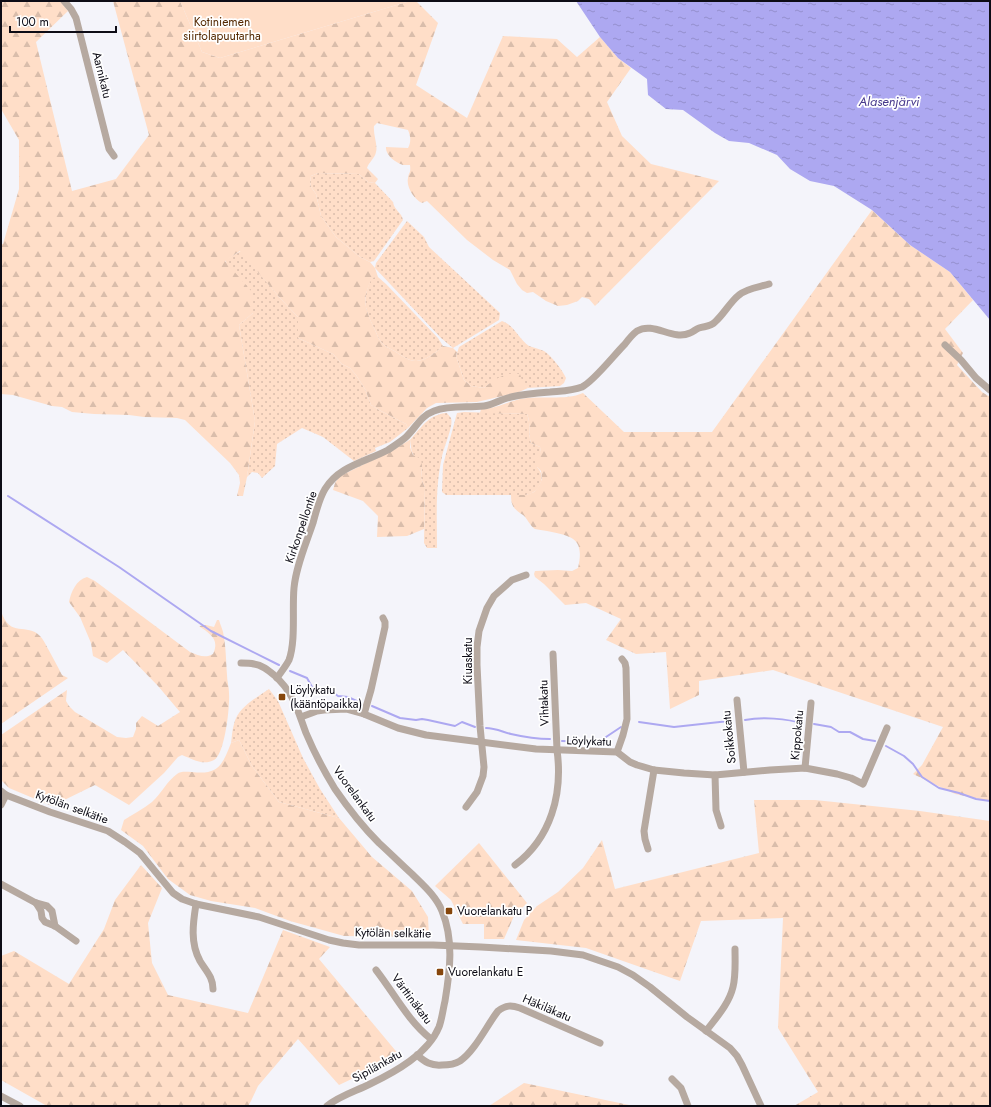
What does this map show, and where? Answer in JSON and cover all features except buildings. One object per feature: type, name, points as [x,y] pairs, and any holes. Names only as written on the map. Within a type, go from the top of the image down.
[{"type":"street","name":"Aarnikatu","points":[[64,1],[76,18],[109,149],[114,156]]},
{"type":"street","name":"Kirkonpellontie","points":[[277,678],[286,665],[291,651],[294,588],[302,553],[324,491],[331,480],[338,473],[346,468],[372,458],[406,438],[425,415],[434,411],[443,408],[487,406],[508,397],[571,390],[584,386],[630,337],[638,331],[646,328],[681,336],[700,328],[710,326],[739,295],[746,291],[770,284]]},
{"type":"street","points":[[945,345],[961,360],[976,378],[990,390]]},
{"type":"street","name":"Kiuaskatu","points":[[466,808],[477,792],[483,776],[484,767],[477,653],[479,631],[487,608],[494,596],[512,580],[526,575]]},
{"type":"street","points":[[364,714],[385,627],[383,618]]},
{"type":"street","name":"Vihtakatu","points":[[515,865],[524,859],[536,845],[544,832],[555,804],[558,787],[558,760],[553,654]]},
{"type":"street","points":[[617,752],[623,735],[626,719],[626,668],[622,659]]},
{"type":"street","name":"Vuorelankatu","points":[[242,663],[261,666],[277,678],[286,688],[294,700],[313,749],[335,789],[359,821],[377,841],[428,890],[436,901],[445,920],[450,946]]},
{"type":"street","name":"Soikkokatu","points":[[737,700],[744,772]]},
{"type":"street","name":"Kippokatu","points":[[806,768],[811,703]]},
{"type":"street","name":"Löylykatu","points":[[301,717],[317,711],[335,708],[346,709],[364,714],[384,723],[411,732],[482,743],[536,749],[617,752],[630,762],[654,770],[715,774],[806,768],[837,774],[851,778],[863,784],[887,728]]},
{"type":"street","points":[[648,849],[644,831],[654,770]]},
{"type":"street","points":[[715,774],[716,810],[721,826]]},
{"type":"street","points":[[1,805],[4,793]]},
{"type":"street","name":"Kytölän selkätie","points":[[4,793],[50,812],[108,831],[140,853],[173,893],[182,899],[208,908],[259,916],[329,940],[343,943],[359,945],[450,946],[562,952],[583,955],[618,967],[633,975],[730,1048],[737,1056],[762,1106]]},
{"type":"street","points":[[2,888],[36,903],[47,906],[52,911],[55,926]]},
{"type":"street","points":[[36,903],[45,922],[55,926],[76,941]]},
{"type":"street","points":[[196,904],[193,921],[193,942],[199,960],[213,982],[213,989]]},
{"type":"street","name":"Sipilänkatu","points":[[327,1106],[395,1071],[417,1055],[431,1039],[438,1028],[442,1014],[450,946]]},
{"type":"street","points":[[706,1031],[729,998],[733,988],[735,975],[735,949]]},
{"type":"street","name":"Värttinäkatu","points":[[376,970],[412,1020],[431,1039]]},
{"type":"street","name":"Häkiläkatu","points":[[417,1055],[425,1062],[432,1065],[450,1065],[460,1060],[474,1047],[498,1011],[508,1005],[520,1008],[600,1043]]},
{"type":"street","points":[[672,1079],[681,1088],[688,1106]]},
{"type":"street","points":[[1,1096],[20,1106]]},
{"type":"green space","points":[[1,1],[60,1],[68,11],[36,42],[72,191],[116,179],[149,135],[113,1],[180,1],[202,52],[220,58],[410,1],[416,1],[438,23],[416,85],[467,118],[503,36],[557,39],[577,57],[600,37],[618,58],[631,68],[607,102],[622,136],[651,164],[719,181],[595,306],[589,299],[582,297],[578,301],[567,305],[558,306],[546,301],[533,292],[527,293],[522,290],[517,284],[510,270],[493,260],[467,240],[427,201],[422,203],[416,199],[408,185],[410,165],[403,165],[397,162],[389,156],[386,150],[386,147],[408,148],[410,144],[410,135],[408,130],[377,123],[374,126],[376,152],[367,168],[378,179],[375,183],[368,182],[359,174],[318,173],[311,176],[310,182],[311,187],[316,194],[321,216],[336,237],[360,257],[370,262],[375,268],[378,277],[372,278],[369,285],[366,298],[366,308],[379,339],[386,346],[413,361],[420,361],[427,358],[443,346],[453,348],[457,352],[456,356],[464,380],[471,386],[484,388],[500,377],[515,373],[520,374],[523,384],[528,388],[519,392],[477,402],[436,403],[427,408],[408,428],[406,424],[371,405],[365,389],[356,375],[350,368],[342,364],[333,354],[298,338],[298,317],[240,251],[225,261],[253,293],[253,313],[239,325],[255,421],[243,496],[237,496],[240,483],[239,475],[230,463],[185,420],[177,418],[72,412],[62,407],[52,406],[13,395],[1,394],[1,244],[3,244],[19,189],[19,140],[1,109]]},
{"type":"green space","name":"Kotiniemen siirtolapuutarha","points":[[180,1],[410,1],[220,58],[202,52]]},
{"type":"green space","points":[[318,173],[359,174],[368,182],[375,183],[393,202],[403,220],[374,261],[370,262],[360,257],[336,237],[321,216],[316,194],[311,187],[310,182],[311,176]]},
{"type":"green space","points":[[872,210],[910,245],[950,272],[973,300],[945,329],[963,353],[957,365],[982,392],[990,397],[990,801],[955,794],[913,774],[922,765],[943,727],[773,670],[699,681],[699,695],[670,709],[666,652],[636,654],[606,640],[621,619],[586,603],[565,605],[535,577],[535,571],[572,571],[578,568],[580,550],[578,544],[570,537],[535,529],[512,505],[511,495],[526,495],[534,492],[542,479],[541,471],[537,467],[535,460],[541,452],[540,447],[531,443],[527,414],[480,413],[481,409],[496,407],[520,399],[568,397],[583,393],[624,432],[712,432]]},
{"type":"green space","points":[[407,221],[424,237],[429,247],[500,313],[499,320],[453,348],[441,338],[375,268],[376,263]]},
{"type":"green space","points":[[241,251],[279,297],[298,317],[298,338],[333,354],[342,364],[350,368],[356,375],[365,389],[371,405],[406,424],[408,428],[390,442],[375,448],[376,451],[354,461],[323,437],[302,428],[277,444],[275,466],[262,478],[258,473],[252,472],[247,477],[255,421],[239,325],[253,313],[225,260]]},
{"type":"green space","points":[[372,277],[378,277],[386,284],[438,338],[443,346],[427,358],[416,361],[406,358],[382,343],[377,335],[366,308],[367,291]]},
{"type":"green space","points":[[502,321],[510,326],[529,346],[544,351],[550,356],[566,378],[564,383],[560,386],[528,388],[523,385],[489,384],[484,388],[471,386],[464,380],[456,356],[459,347]]},
{"type":"green space","points":[[447,413],[452,421],[443,453],[438,480],[437,548],[427,548],[424,543],[425,488],[421,478],[422,466],[413,454],[411,439],[431,418]]},
{"type":"green space","points":[[457,413],[527,414],[531,443],[540,447],[541,452],[537,467],[541,473],[542,479],[540,485],[535,491],[526,495],[446,495],[442,492],[443,465]]},
{"type":"green space","points":[[411,439],[410,447],[413,455],[421,459],[421,478],[425,488],[424,529],[407,536],[377,537],[378,516],[363,501],[333,490],[335,483],[340,476],[395,449]]},
{"type":"green space","points":[[87,577],[95,581],[190,652],[207,656],[213,654],[215,649],[215,641],[213,637],[199,626],[206,625],[214,627],[217,620],[219,620],[223,630],[229,699],[228,718],[224,740],[218,756],[210,762],[198,761],[182,755],[178,757],[164,773],[129,805],[95,785],[52,806],[9,788],[1,780],[1,735],[67,690],[66,701],[75,712],[117,737],[133,737],[136,729],[136,723],[142,716],[158,726],[180,712],[158,686],[123,650],[107,663],[93,656],[91,643],[80,617],[69,602],[71,594],[77,584]]},
{"type":"green space","points":[[1,611],[9,625],[14,628],[30,630],[40,636],[62,675],[68,678],[1,724]]},
{"type":"green space","points":[[269,689],[278,701],[303,758],[320,789],[339,818],[279,802],[252,766],[239,740],[231,743],[233,726],[239,713],[248,704]]},
{"type":"green space","points":[[239,740],[252,766],[279,802],[339,818],[372,857],[412,891],[428,917],[429,937],[344,936],[290,921],[255,908],[211,901],[190,895],[168,879],[143,846],[121,830],[124,820],[152,802],[170,780],[177,774],[182,772],[201,773],[213,770],[222,763],[231,743]]},
{"type":"green space","points":[[754,800],[815,800],[920,811],[990,821],[990,1106],[794,1106],[818,1092],[778,1028],[783,918],[701,921],[680,981],[586,948],[516,940],[524,920],[537,906],[558,892],[583,868],[602,840],[615,889],[759,853]]},
{"type":"green space","points":[[479,843],[527,903],[514,916],[504,939],[484,939],[484,924],[463,924],[451,900],[435,886]]},
{"type":"green space","points":[[141,865],[162,888],[148,923],[152,963],[168,995],[248,1013],[283,930],[330,947],[319,959],[400,1056],[339,1085],[298,1039],[258,1086],[248,1106],[47,1106],[1,1080],[1,956],[14,951],[69,984],[104,929],[115,900]]},
{"type":"green space","points":[[524,1083],[634,1106],[489,1106]]},
{"type":"water","name":"Alasenjärvi","points":[[576,1],[990,1],[990,320],[950,272],[910,245],[872,210],[834,186],[810,181],[790,169],[777,155],[749,143],[729,141],[683,110],[666,109],[648,95],[647,79],[618,58],[600,37]]},
{"type":"waterway","points":[[8,496],[119,567],[211,631],[279,665]]},
{"type":"waterway","points":[[290,671],[307,678],[312,687],[321,691],[331,691],[338,696],[348,697],[361,703]]},
{"type":"waterway","points":[[372,706],[400,718],[416,720],[422,719],[455,726],[462,722],[475,727]]},
{"type":"waterway","points":[[745,720],[789,720],[803,724]]},
{"type":"waterway","points":[[639,722],[674,727],[729,721]]},
{"type":"waterway","points":[[814,724],[831,727],[839,732],[850,732],[863,739],[875,741]]},
{"type":"waterway","points":[[562,741],[600,741],[621,727]]},
{"type":"waterway","points":[[486,728],[526,737],[550,739]]},
{"type":"waterway","points":[[886,746],[904,756],[913,764],[922,777],[939,788],[976,799],[990,801]]},
{"type":"place","name":"Löylykatu (kääntöpaikka)","points":[[282,697]]},
{"type":"place","name":"Vuorelankatu P","points":[[449,911]]},
{"type":"place","name":"Vuorelankatu E","points":[[440,972]]}]
